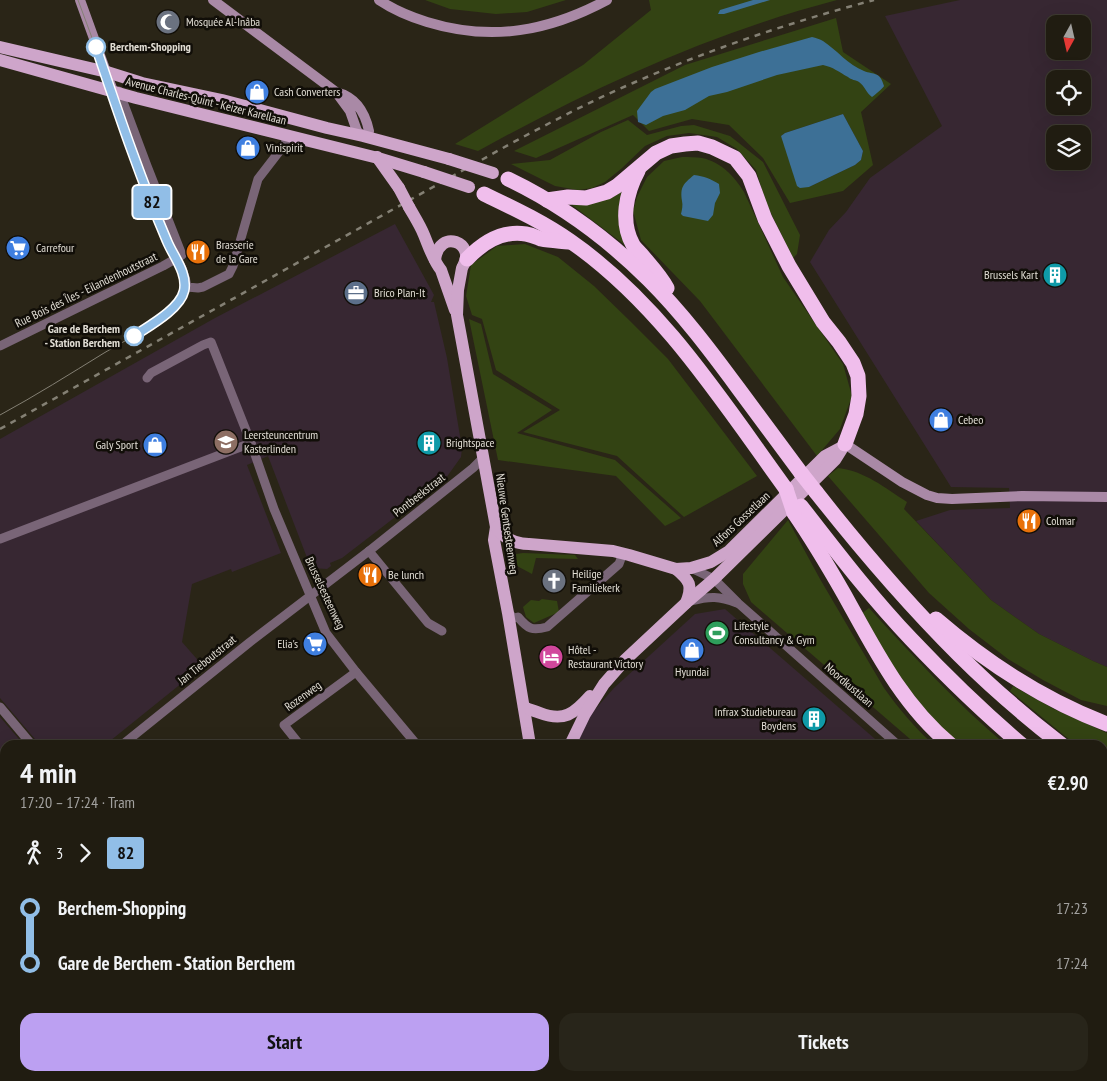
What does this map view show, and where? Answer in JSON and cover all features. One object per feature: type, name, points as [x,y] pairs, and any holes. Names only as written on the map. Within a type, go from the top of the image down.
[{"type":"highway","points":[[547,200],[568,197],[586,198],[607,192],[617,186],[656,153],[671,146],[698,143],[712,147],[735,158],[749,176],[765,218],[789,266],[823,322],[853,363],[858,376],[859,396],[856,414],[845,444]]},
{"type":"highway","points":[[641,165],[632,182],[627,200],[627,229],[633,245],[663,280],[678,312]]},
{"type":"highway","points":[[500,176],[547,200],[593,232],[649,280],[705,342],[801,473],[843,526],[915,608],[959,656],[1056,740]]},
{"type":"highway","points":[[484,194],[534,218],[571,242],[611,274],[660,323],[707,381],[786,488],[874,648],[907,700],[946,740]]},
{"type":"highway","points":[[464,263],[484,243],[496,236],[510,233],[525,233],[542,239],[571,242]]},
{"type":"highway","points":[[798,509],[910,638],[974,703],[1016,740]]},
{"type":"highway","points":[[915,608],[935,617],[961,640],[1006,673],[1052,699],[1107,724]]},
{"type":"highway","points":[[1052,699],[1063,698],[1107,714]]},
{"type":"main road","name":"Avenue Charles-Quint - Keizer Karellaan","points":[[0,47],[363,136],[449,159],[500,176]]},
{"type":"main road","name":"Avenue Charles-Quint - Keizer Karellaan","points":[[0,60],[117,92],[378,158],[469,187],[484,194]]},
{"type":"main road","name":"Nieuwe Gentsesteenweg","points":[[363,136],[398,188],[424,234],[438,265],[456,315],[496,527],[494,540],[529,740]]},
{"type":"main road","points":[[447,241],[462,245],[466,252],[464,263],[456,271],[445,271],[438,265],[438,247],[447,241]]},
{"type":"main road","name":"Nieuwe Gentsesteenweg","points":[[456,315],[459,284],[464,263]]},
{"type":"main road","name":"Alfons Gossetlaan","points":[[519,544],[623,553],[676,569],[691,568],[711,562],[729,551],[825,456],[845,444]]},
{"type":"main road","name":"Alfons Gossetlaan","points":[[604,684],[625,660],[714,579],[835,460],[845,444]]},
{"type":"main road","points":[[496,527],[500,533],[519,544]]},
{"type":"main road","points":[[498,560],[519,544]]},
{"type":"main road","points":[[676,569],[690,583],[690,592],[686,603]]},
{"type":"main road","points":[[524,707],[552,717],[567,715],[583,705],[604,684]]},
{"type":"main road","points":[[572,740],[585,714],[604,684]]},
{"type":"street","points":[[80,0],[107,72],[117,92],[120,116],[168,241],[180,256],[187,287],[203,287],[229,274],[258,179],[285,144],[287,136]]},
{"type":"street","points":[[213,0],[336,92],[345,94],[354,101],[366,118],[369,131],[363,136]]},
{"type":"street","points":[[379,0],[410,17],[446,28],[478,33],[516,32],[554,23],[582,13],[607,0]]},
{"type":"street","name":"Rue Bois des Îles - Eilandenhoutstraat","points":[[0,346],[180,256]]},
{"type":"street","name":"Brusselsesteenweg","points":[[147,378],[151,372],[211,342],[274,509],[326,633],[413,740]]},
{"type":"street","points":[[0,539],[250,443]]},
{"type":"street","points":[[845,444],[902,482],[937,498],[1107,497]]},
{"type":"street","name":"Pontbeekstraat","points":[[309,596],[369,551],[483,458]]},
{"type":"street","points":[[369,551],[428,623],[442,631]]},
{"type":"street","points":[[508,613],[514,618],[518,617],[526,626],[537,630],[547,627],[619,564],[623,553]]},
{"type":"street","name":"Noordkustlaan","points":[[691,568],[714,579],[738,603],[892,740]]},
{"type":"street","name":"Jan Tieboutstraat","points":[[128,740],[309,596]]},
{"type":"street","points":[[686,603],[706,597],[717,597],[738,603]]},
{"type":"street","name":"Rozenweg","points":[[296,740],[284,725],[356,672]]},
{"type":"street","points":[[0,707],[28,740]]},
{"type":"shaded area","points":[[960,0],[1107,0],[1107,667],[1039,634],[991,600],[916,521],[950,510],[1010,508],[1009,488],[951,487],[810,262],[829,230],[846,212],[870,178],[942,126],[885,16]]},
{"type":"shaded area","points":[[395,224],[434,295],[431,302],[434,302],[447,358],[462,448],[461,457],[446,478],[342,558],[330,563],[331,566],[327,569],[311,568],[268,456],[247,465],[281,553],[232,572],[231,569],[192,584],[182,642],[203,666],[111,740],[36,740],[0,698],[0,439],[215,318]]},
{"type":"shaded area","points":[[725,609],[876,740],[579,740],[584,722],[614,688],[695,614]]},
{"type":"shaded area","points":[[0,717],[20,740],[0,740]]},
{"type":"green space","points":[[425,0],[566,0],[527,12],[496,14],[450,9]]},
{"type":"green space","points":[[649,0],[837,0],[790,13],[744,29],[653,64],[564,105],[478,151],[455,144],[583,65],[651,10]]},
{"type":"green space","points":[[836,18],[843,52],[891,84],[861,112],[873,165],[843,191],[790,203],[763,158],[729,125],[692,119],[649,131],[633,115],[536,158],[514,151],[685,65]],"holes":[[[843,114],[863,151],[861,160],[855,165],[809,187],[781,136]]]},
{"type":"green space","points":[[628,120],[647,135],[681,126],[694,125],[730,136],[763,162],[800,235],[797,254],[793,258],[766,203],[756,170],[737,149],[717,137],[689,133],[667,136],[645,146],[605,182],[592,188],[578,190],[555,186],[511,164],[550,160],[601,132]]},
{"type":"green space","points":[[682,157],[709,160],[721,166],[736,180],[744,192],[783,277],[843,364],[852,396],[840,429],[817,456],[700,301],[641,240],[633,211],[637,197],[647,177],[664,161]]},
{"type":"green space","points":[[624,184],[619,215],[625,245],[568,202]]},
{"type":"green space","points":[[525,244],[558,257],[594,286],[668,359],[757,476],[684,517],[617,456],[523,432],[560,410],[496,370],[482,319],[472,315],[466,296],[471,265],[497,246]]},
{"type":"green space","points":[[469,319],[481,324],[493,374],[552,410],[517,433],[615,460],[681,518],[665,526],[616,476],[498,460]]},
{"type":"green space","points":[[838,468],[866,476],[907,502],[904,509],[991,600],[1039,634],[1107,667],[1107,706],[1081,700],[1043,680],[1008,659],[969,629],[929,593],[828,476]]},
{"type":"green space","points":[[788,520],[884,688],[929,740],[911,740],[751,602],[743,584],[743,574]]},
{"type":"green space","points":[[516,554],[575,555],[578,559],[536,558],[532,574],[517,566]]},
{"type":"green space","points":[[542,599],[557,601],[559,612],[534,623],[526,617],[523,607],[531,600],[539,601]]},
{"type":"green space","points":[[869,608],[952,696],[1000,740],[954,740],[944,731],[905,684],[861,614]]},
{"type":"green space","points":[[1013,686],[1054,709],[1107,733],[1107,740],[1070,740],[1010,691]]},
{"type":"water","points":[[753,0],[770,0],[724,14],[718,14],[720,10]]},
{"type":"water","points":[[812,37],[823,41],[858,68],[879,76],[884,87],[872,97],[859,82],[833,68],[823,65],[777,75],[709,96],[685,110],[663,116],[646,125],[638,122],[637,111],[655,89],[712,67]]},
{"type":"water","points":[[843,114],[863,151],[861,160],[855,165],[809,187],[800,188],[797,186],[781,136]]},
{"type":"water","points":[[694,175],[707,178],[719,184],[720,193],[715,203],[713,215],[708,221],[681,214],[682,189],[685,183]]},
{"type":"tram line","points":[[0,415],[146,328],[176,305],[184,291],[184,276],[162,229],[78,0]]},
{"type":"tram line","name":"82","points":[[96,47],[119,116],[167,242],[183,274],[185,283],[184,293],[179,302],[134,336]]},
{"type":"railway","points":[[0,429],[510,144],[586,104],[662,71],[722,48],[812,17],[874,0]]},
{"type":"place","name":"Mosquée Al-Inâba","points":[[168,22]]},
{"type":"place","name":"Berchem-Shopping","points":[[96,47]]},
{"type":"place","name":"Cash Converters","points":[[257,92]]},
{"type":"place","name":"Vinispirit","points":[[248,148]]},
{"type":"place","name":"Carrefour","points":[[18,248]]},
{"type":"place","name":"Brasserie de la Gare","points":[[198,252]]},
{"type":"place","name":"Brussels Kart","points":[[1055,275]]},
{"type":"place","name":"Brico Plan-It","points":[[356,293]]},
{"type":"place","name":"Gare de Berchem - Station Berchem","points":[[134,336]]},
{"type":"place","name":"Cebeo","points":[[941,420]]},
{"type":"place","name":"Leersteuncentrum Kasterlinden","points":[[226,442]]},
{"type":"place","name":"Brightspace","points":[[429,443]]},
{"type":"place","name":"Galy Sport","points":[[155,445]]},
{"type":"place","name":"Colmar","points":[[1029,521]]},
{"type":"place","name":"Be lunch","points":[[370,575]]},
{"type":"place","name":"Heilige Familiekerk","points":[[554,581]]},
{"type":"place","name":"Lifestyle Consultancy & Gym","points":[[717,633]]},
{"type":"place","name":"Elia's","points":[[315,644]]},
{"type":"place","name":"Hyundai","points":[[692,650]]},
{"type":"place","name":"Hôtel - Restaurant Victory","points":[[551,657]]},
{"type":"place","name":"Infrax Studiebureau Boydens","points":[[814,719]]}]
